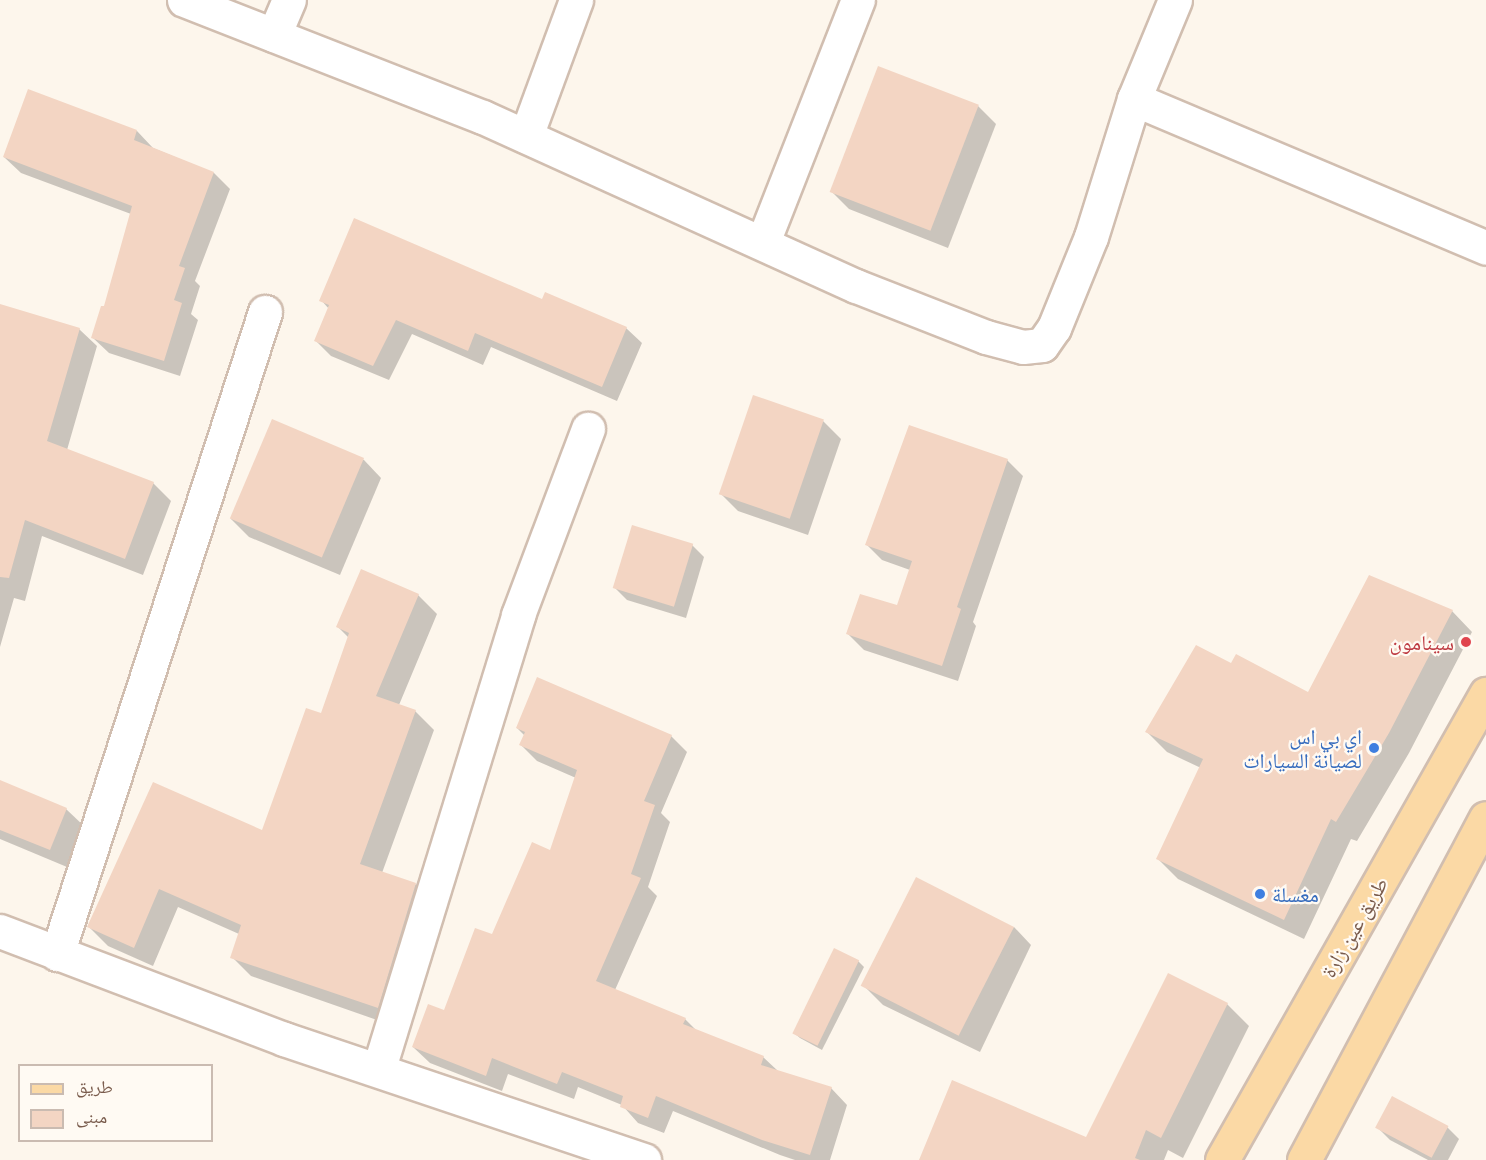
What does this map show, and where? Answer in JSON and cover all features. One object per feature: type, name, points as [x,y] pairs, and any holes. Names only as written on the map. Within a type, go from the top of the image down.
[{"type":"main road","name":"طريق عين زارة","points":[[1222,1160],[1486,694]]},
{"type":"main road","points":[[1304,1160],[1486,818]]},
{"type":"street","points":[[184,0],[526,135],[856,286],[986,337],[1023,347],[1042,345],[1054,328],[1091,237],[1134,99],[1174,0]]},
{"type":"street","points":[[274,35],[288,0]]},
{"type":"street","points":[[526,135],[576,0]]},
{"type":"street","points":[[763,242],[858,0]]},
{"type":"street","points":[[1134,99],[1486,248]]},
{"type":"street","points":[[57,954],[265,312]]},
{"type":"street","points":[[379,1068],[518,615],[588,429]]},
{"type":"street","points":[[0,931],[284,1039],[379,1068],[644,1160]]},
{"type":"building","points":[[878,66],[979,105],[930,231],[830,192]]},
{"type":"building","points":[[28,89],[137,130],[134,140],[214,172],[179,266],[185,268],[174,300],[182,303],[164,361],[91,338],[101,306],[104,306],[132,206],[3,157]]},
{"type":"building","points":[[354,218],[542,299],[545,292],[627,327],[602,387],[475,333],[468,351],[396,320],[373,366],[314,341],[329,305],[319,301]]},
{"type":"building","points":[[0,304],[80,328],[47,441],[154,482],[125,559],[25,520],[9,578],[0,577]]},
{"type":"building","points":[[753,395],[824,419],[790,519],[719,494]]},
{"type":"building","points":[[272,419],[364,458],[322,557],[230,518]]},
{"type":"building","points":[[909,425],[1008,459],[957,607],[961,609],[942,666],[846,634],[860,594],[897,605],[912,561],[865,545]]},
{"type":"building","points":[[632,525],[693,544],[674,607],[613,588]]},
{"type":"building","points":[[361,569],[419,594],[376,696],[416,710],[360,864],[416,883],[378,1008],[230,958],[241,925],[159,889],[134,948],[87,927],[153,782],[262,830],[306,708],[321,713],[349,633],[336,627]]},
{"type":"building","points":[[1369,575],[1453,610],[1389,733],[1336,822],[1331,819],[1284,920],[1156,859],[1203,759],[1145,732],[1196,645],[1231,663],[1236,654],[1308,692]]},
{"type":"building","points":[[537,677],[672,735],[644,801],[655,805],[631,874],[641,878],[596,981],[686,1018],[683,1024],[764,1056],[761,1065],[832,1087],[810,1155],[762,1140],[656,1096],[648,1118],[620,1107],[623,1096],[562,1072],[557,1084],[492,1058],[486,1076],[412,1047],[428,1004],[444,1010],[475,928],[492,934],[532,842],[550,850],[577,770],[519,745],[525,732],[516,728]]},
{"type":"building","points":[[0,780],[67,808],[50,850],[0,830]]},
{"type":"building","points":[[916,877],[1014,927],[959,1036],[861,986]]},
{"type":"building","points":[[834,948],[859,960],[818,1046],[792,1033]]},
{"type":"building","points":[[1168,973],[1228,1003],[1161,1138],[1146,1130],[1135,1158],[1140,1160],[919,1160],[952,1080],[1086,1137]]},
{"type":"building","points":[[1392,1096],[1449,1126],[1432,1158],[1375,1128]]},
{"type":"place","name":"سينامون","points":[[1466,642]]},
{"type":"place","name":"اي بي اس لصيانة السيارات","points":[[1374,748]]},
{"type":"place","name":"مغسلة","points":[[1260,894]]}]
